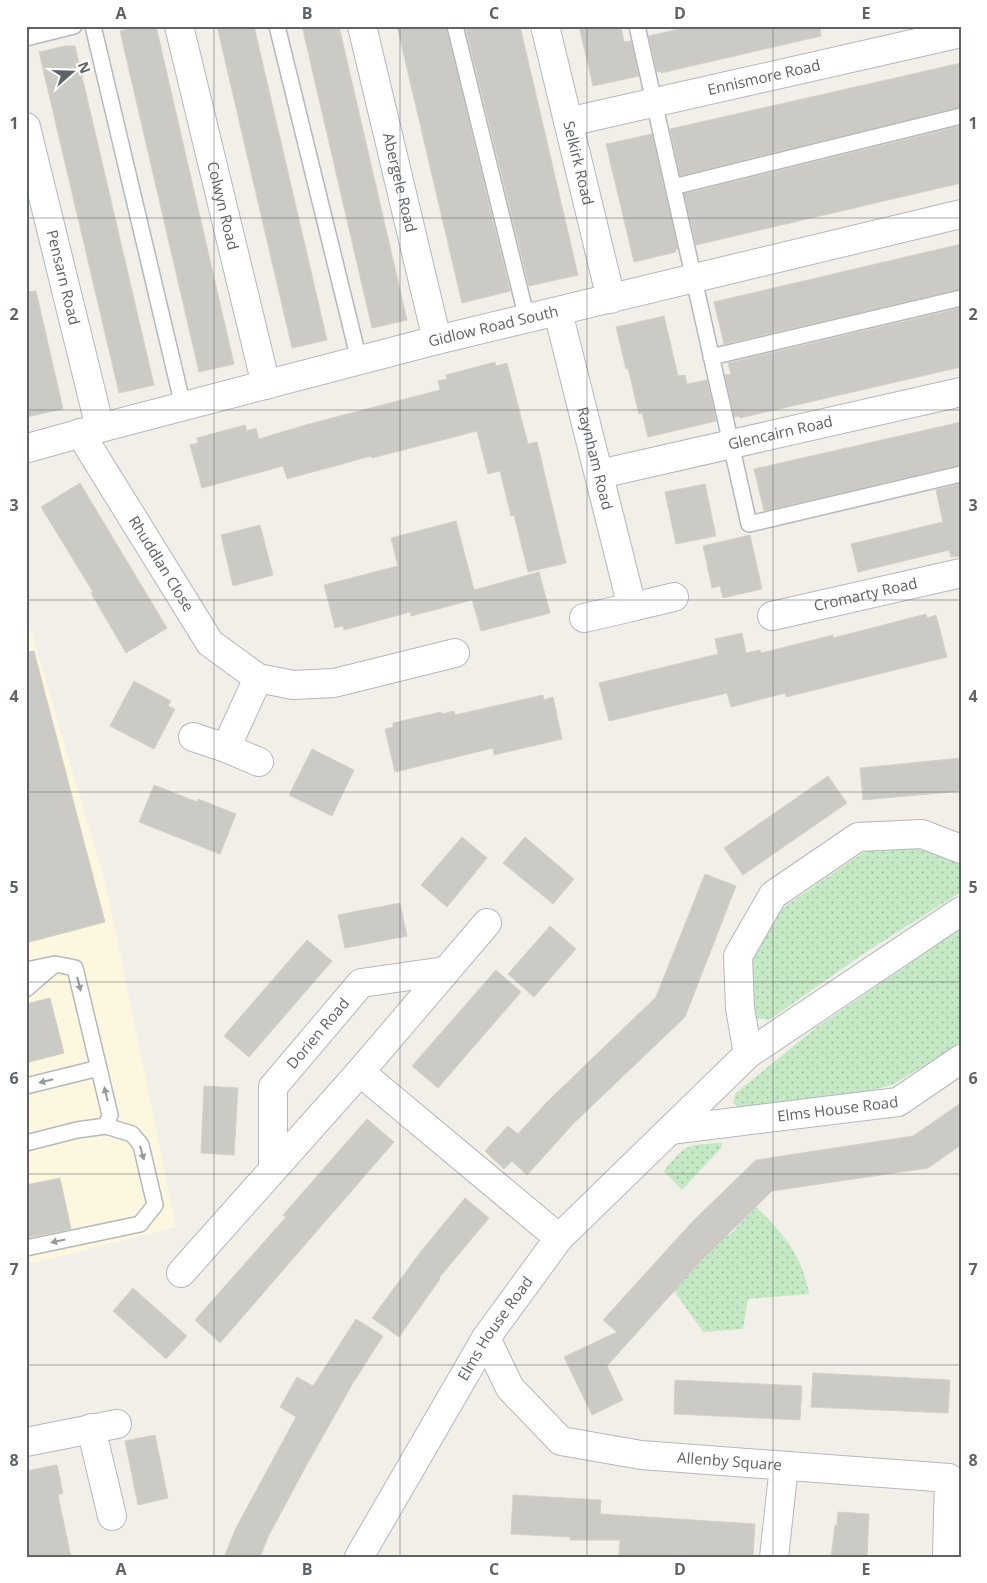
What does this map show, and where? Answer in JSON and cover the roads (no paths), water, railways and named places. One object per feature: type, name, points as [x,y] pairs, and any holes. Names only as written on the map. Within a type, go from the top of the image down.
[{"type":"street","name":"Colwyn Road","points":[[180,26],[266,384]]},
{"type":"street","name":"Abergele Road","points":[[362,26],[437,340]]},
{"type":"street","name":"Selkirk Road","points":[[545,26],[611,299]]},
{"type":"street","name":"Ennismore Road","points":[[568,122],[961,33]]},
{"type":"street","name":"Pensarn Road","points":[[26,127],[90,430]]},
{"type":"street","name":"Gidlow Road South","points":[[27,447],[437,340],[961,214]]},
{"type":"street","name":"Raynham Road","points":[[558,312],[632,606]]},
{"type":"street","name":"Glencairn Road","points":[[600,474],[961,392]]},
{"type":"street","name":"Rhuddlan Close","points":[[90,430],[210,643],[258,678],[293,686],[334,683],[455,653]]},
{"type":"street","name":"Cromarty Road","points":[[772,616],[961,573]]},
{"type":"street","points":[[584,618],[674,597]]},
{"type":"street","points":[[226,748],[258,678]]},
{"type":"street","points":[[193,737],[259,762]]},
{"type":"street","points":[[748,1054],[740,1008],[738,956],[773,895],[858,837],[922,834],[961,850]]},
{"type":"street","name":"Elms House Road","points":[[359,1557],[486,1338],[559,1238],[748,1054],[961,911]]},
{"type":"street","points":[[181,1272],[360,1072],[487,923]]},
{"type":"street","name":"Dorien Road","points":[[274,1169],[273,1087],[361,983],[445,971]]},
{"type":"street","name":"Elms House Road","points":[[670,1130],[898,1102],[961,1059]]},
{"type":"street","points":[[360,1072],[559,1238]]},
{"type":"street","name":"Allenby Square","points":[[486,1338],[510,1388],[561,1441],[642,1455],[949,1478],[947,1557]]},
{"type":"street","points":[[26,1442],[104,1426],[112,1516]]},
{"type":"street","points":[[774,1557],[784,1466]]},
{"type":"lane","points":[[26,38],[74,26]]},
{"type":"lane","points":[[93,26],[183,406]]},
{"type":"lane","points":[[277,26],[359,360]]},
{"type":"lane","points":[[455,26],[527,319]]},
{"type":"lane","points":[[638,26],[748,524],[961,474]]},
{"type":"lane","points":[[673,187],[961,116]]},
{"type":"lane","points":[[711,357],[961,298]]},
{"type":"lane","points":[[26,970],[55,964],[75,968],[110,1115],[106,1126]]},
{"type":"lane","points":[[26,989],[55,964]]},
{"type":"lane","points":[[26,1086],[99,1068]]},
{"type":"lane","points":[[26,1142],[77,1130],[106,1126],[132,1134],[141,1145],[155,1205],[140,1224],[26,1248]]}]
